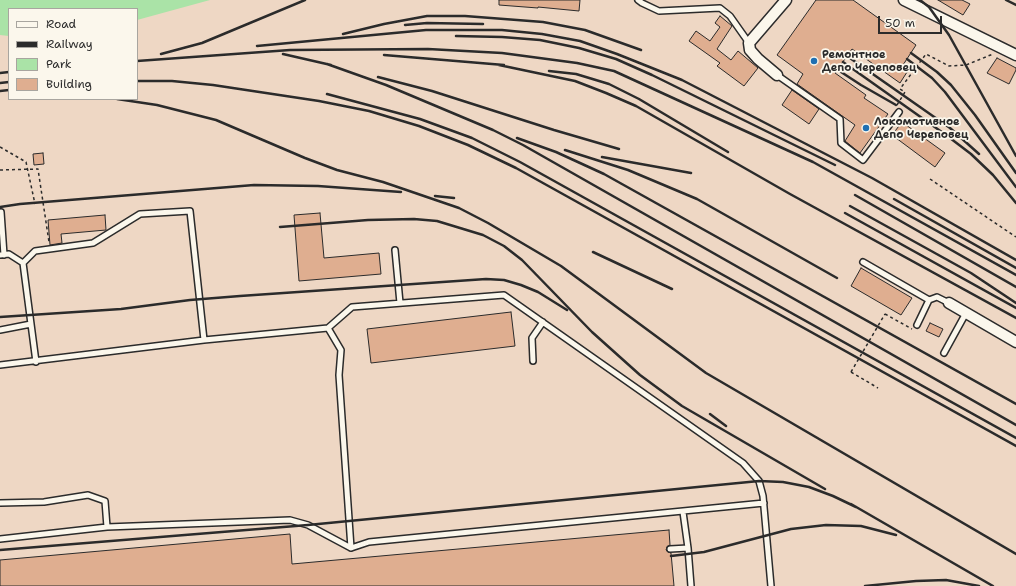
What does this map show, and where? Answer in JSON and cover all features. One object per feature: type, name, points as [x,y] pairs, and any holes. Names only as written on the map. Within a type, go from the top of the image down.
[{"type":"street","points":[[777,75],[750,50],[750,43],[786,0]]},
{"type":"street","points":[[904,0],[1016,55]]},
{"type":"street","points":[[949,303],[1016,342]]},
{"type":"lane","points":[[638,0],[659,11],[720,8],[730,16],[750,43]]},
{"type":"lane","points":[[777,75],[840,118],[842,143],[863,160],[899,112]]},
{"type":"lane","points":[[22,263],[35,251],[93,243],[140,214],[190,211],[204,340]]},
{"type":"lane","points":[[1,212],[2,255],[9,254],[22,263],[36,362]]},
{"type":"lane","points":[[395,250],[400,303]]},
{"type":"lane","points":[[863,262],[929,300]]},
{"type":"lane","points":[[0,365],[36,362],[204,340],[328,328],[352,307],[504,295],[744,464],[759,482],[763,496],[771,586]]},
{"type":"lane","points":[[917,325],[929,300],[937,297],[949,303]]},
{"type":"lane","points":[[944,353],[966,312]]},
{"type":"lane","points":[[533,361],[532,338],[543,322]]},
{"type":"lane","points":[[0,330],[31,324]]},
{"type":"lane","points":[[328,328],[341,350],[339,375],[351,548]]},
{"type":"lane","points":[[0,503],[44,502],[88,495],[105,500],[107,527]]},
{"type":"lane","points":[[0,539],[107,527],[290,520],[308,525],[351,548],[368,542],[764,503]]},
{"type":"lane","points":[[683,512],[691,586]]},
{"type":"lane","points":[[670,549],[688,548]]},
{"type":"path","points":[[899,112],[895,110],[905,92],[900,89],[926,54],[949,66],[966,65],[995,53]]},
{"type":"path","points":[[0,147],[26,162],[35,204]]},
{"type":"path","points":[[0,170],[38,169],[50,249]]},
{"type":"path","points":[[930,179],[1016,238]]},
{"type":"path","points":[[878,388],[851,372],[885,314],[914,331]]},
{"type":"shaded area","points":[[0,0],[1016,0],[1016,586],[0,586]]},
{"type":"green space","points":[[0,0],[210,0],[138,20],[138,8],[8,8],[8,36],[0,35]]},
{"type":"building","points":[[499,0],[580,0],[579,11],[499,5]]},
{"type":"building","name":"Ремонтное Депо Череповец","points":[[816,0],[853,0],[916,45],[903,65],[909,69],[900,83],[852,49],[835,73],[866,95],[864,98],[888,114],[860,153],[845,141],[855,125],[797,84],[803,74],[777,55]]},
{"type":"building","points":[[938,0],[962,0],[970,4],[963,15]]},
{"type":"building","points":[[720,16],[732,26],[717,49],[731,60],[738,51],[758,68],[744,86],[717,66],[720,63],[689,41],[696,31],[710,41],[720,27],[715,23]]},
{"type":"building","points":[[997,58],[1016,68],[1009,84],[987,73]]},
{"type":"building","points":[[792,90],[819,109],[809,124],[782,105]]},
{"type":"building","points":[[902,122],[945,153],[935,167],[892,135]]},
{"type":"building","points":[[43,153],[44,164],[34,165],[33,154]]},
{"type":"building","points":[[320,213],[324,258],[379,253],[381,274],[299,281],[294,215]]},
{"type":"building","points":[[105,215],[106,230],[61,234],[62,243],[50,245],[48,220]]},
{"type":"building","points":[[861,268],[912,298],[901,315],[851,286]]},
{"type":"building","points":[[511,312],[515,346],[371,363],[367,329]]},
{"type":"building","points":[[930,323],[943,329],[939,337],[926,331]]},
{"type":"building","points":[[669,530],[670,545],[666,550],[671,553],[674,586],[0,586],[0,560],[290,534],[292,564]]},
{"type":"railway","points":[[161,54],[202,43],[305,0]]},
{"type":"railway","points":[[920,0],[929,7],[949,35],[1016,156]]},
{"type":"railway","points":[[1006,0],[1016,5]]},
{"type":"railway","points":[[343,34],[427,16],[465,16],[543,22],[585,30],[641,50]]},
{"type":"railway","points":[[405,25],[427,23],[483,24]]},
{"type":"railway","points":[[257,46],[426,30],[502,30],[542,34],[580,41],[682,80],[872,178],[1016,260]]},
{"type":"railway","points":[[456,36],[540,40],[579,48],[616,59],[652,75],[835,165]]},
{"type":"railway","points":[[138,61],[290,50],[428,49],[502,53],[577,63],[614,71],[813,162],[1016,275]]},
{"type":"railway","points":[[911,53],[937,72],[951,85],[975,115],[1016,173]]},
{"type":"railway","points":[[283,54],[331,65]]},
{"type":"railway","points":[[384,55],[504,65]]},
{"type":"railway","points":[[847,56],[950,128],[979,154]]},
{"type":"railway","points":[[907,59],[932,78],[945,92],[1016,187]]},
{"type":"railway","points":[[843,62],[971,154],[993,175],[1016,203]]},
{"type":"railway","points":[[327,64],[386,85],[493,130],[523,145],[1016,425]]},
{"type":"railway","points":[[499,65],[575,81],[636,106],[790,194],[1016,318]]},
{"type":"railway","points":[[838,70],[896,105]]},
{"type":"railway","points":[[549,71],[576,74],[609,84],[639,99],[728,152]]},
{"type":"railway","points":[[0,73],[8,72]]},
{"type":"railway","points":[[378,77],[432,91],[619,149]]},
{"type":"railway","points":[[138,81],[172,81],[213,85],[319,101],[369,111],[419,126],[468,145],[516,168],[1016,446]]},
{"type":"railway","points":[[0,83],[8,82]]},
{"type":"railway","points":[[0,91],[8,90]]},
{"type":"railway","points":[[327,94],[420,119],[472,138],[520,162],[1016,438]]},
{"type":"railway","points":[[124,100],[157,105],[216,120],[337,170],[383,182],[459,208],[488,223],[561,266],[706,373],[1016,554]]},
{"type":"railway","points":[[517,138],[556,152],[604,174],[1016,404]]},
{"type":"railway","points":[[565,150],[628,170],[697,199],[837,278]]},
{"type":"railway","points":[[602,157],[691,173]]},
{"type":"railway","points":[[0,207],[20,204],[254,185],[318,186],[401,192]]},
{"type":"railway","points":[[855,195],[1016,287]]},
{"type":"railway","points":[[435,196],[454,198]]},
{"type":"railway","points":[[894,199],[1016,268]]},
{"type":"railway","points":[[850,206],[971,273],[1016,303]]},
{"type":"railway","points":[[845,213],[1016,308]]},
{"type":"railway","points":[[280,227],[368,220],[414,219],[437,221],[483,235],[504,246],[522,260],[592,332],[640,375],[682,406],[825,489]]},
{"type":"railway","points":[[593,252],[672,289]]},
{"type":"railway","points":[[0,317],[121,309],[190,300],[240,296],[486,279],[504,280],[521,285],[538,292],[567,310]]},
{"type":"railway","points":[[710,414],[726,426]]},
{"type":"railway","points":[[0,550],[308,525],[759,481],[783,482],[809,487],[856,507]]},
{"type":"railway","points":[[851,504],[993,586]]},
{"type":"railway","points":[[671,556],[704,552],[791,529],[826,525],[861,526],[896,535]]},
{"type":"railway","points":[[865,586],[916,581],[946,580],[979,586]]},
{"type":"place","name":"Ремонтное Депо Череповец","points":[[814,61]]},
{"type":"place","name":"Локомотивное Депо Череповец","points":[[866,128]]}]
